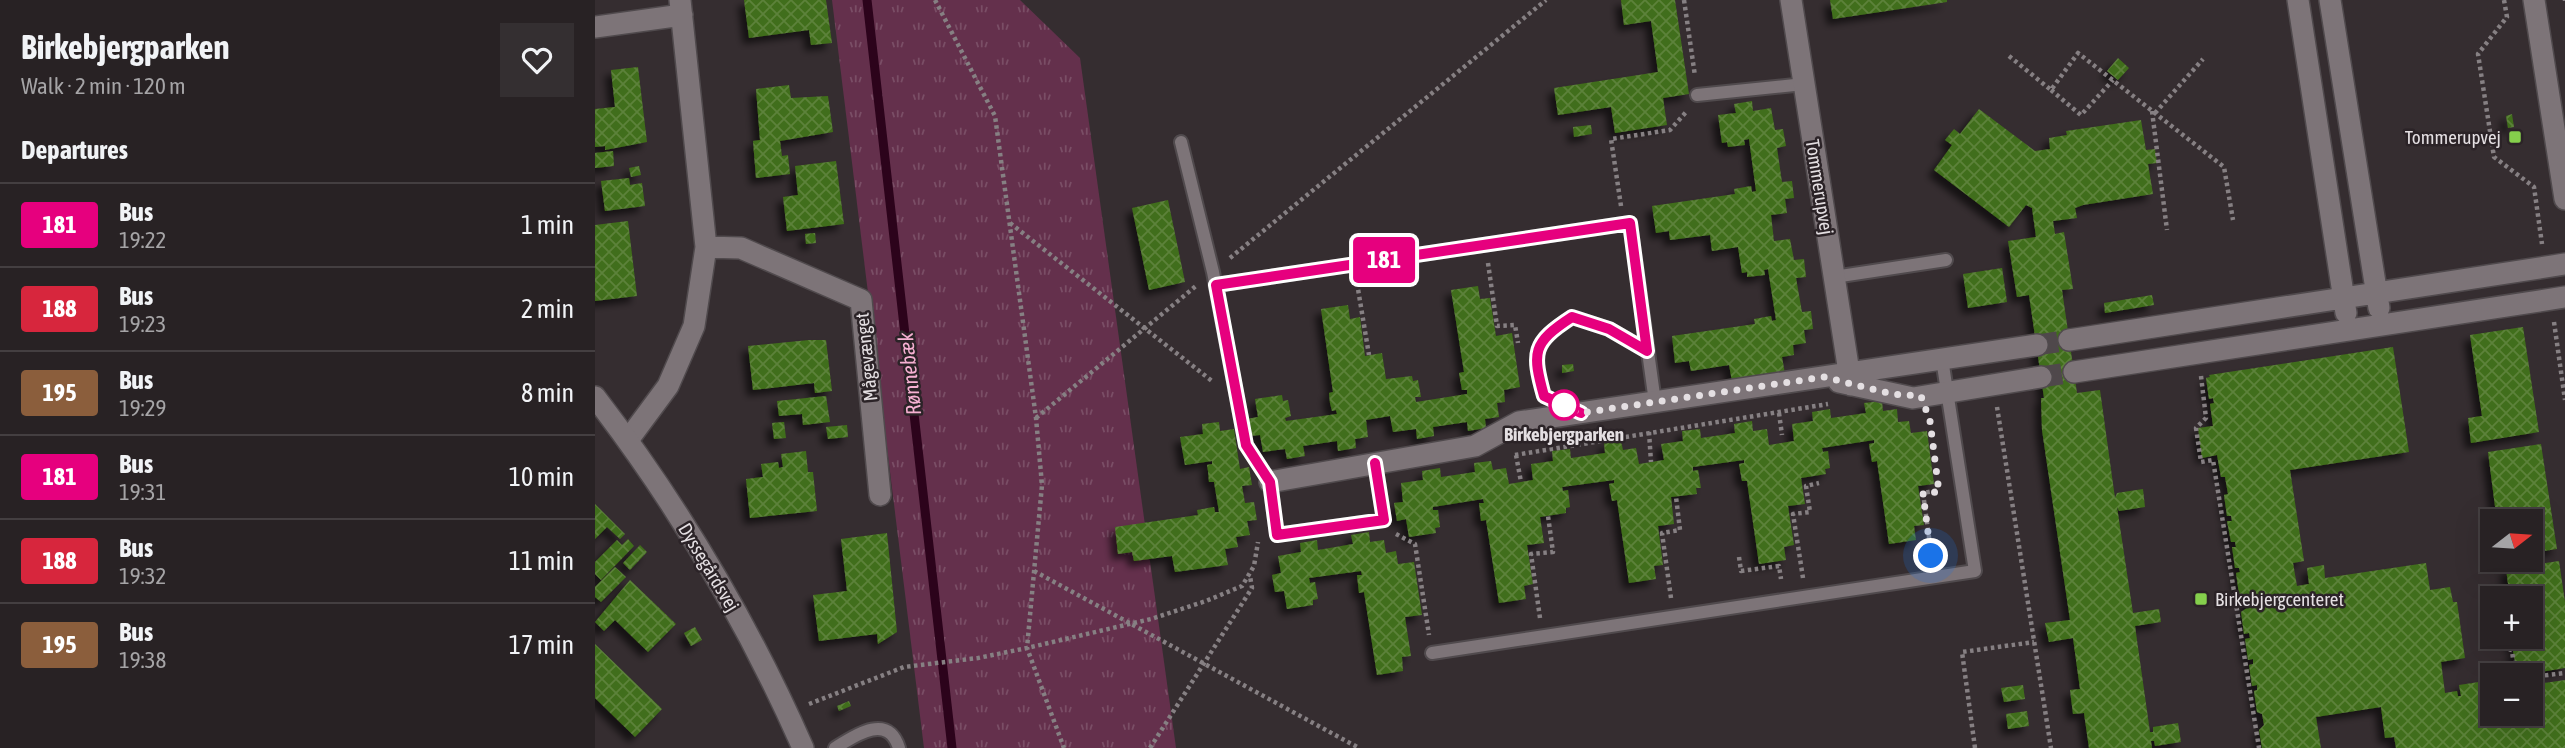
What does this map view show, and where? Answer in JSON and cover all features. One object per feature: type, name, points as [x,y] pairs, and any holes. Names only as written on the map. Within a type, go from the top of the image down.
[{"type":"street","name":"Tommerupvej","points":[[1791,0],[1850,379]]},
{"type":"street","points":[[2298,0],[2349,329]]},
{"type":"street","points":[[2330,0],[2381,324]]},
{"type":"street","points":[[2534,0],[2565,199]]},
{"type":"street","points":[[595,27],[681,8],[706,247],[694,326],[668,386],[628,440]]},
{"type":"street","name":"Mågevænget","points":[[706,247],[741,248],[860,300],[880,495]]},
{"type":"street","points":[[2069,340],[2555,266]]},
{"type":"street","points":[[2074,372],[2558,298]]},
{"type":"street","points":[[1850,379],[1942,359],[2036,345]]},
{"type":"street","points":[[1270,482],[1475,446],[1519,422],[1824,377],[1850,379],[1913,398],[2041,377]]},
{"type":"street","name":"Dyssegårdsvej","points":[[595,397],[628,440],[740,617],[803,748]]},
{"type":"lane","points":[[1697,95],[1804,83]]},
{"type":"lane","points":[[1181,142],[1214,279],[1246,445],[1270,482],[1277,535],[1384,520],[1375,463]]},
{"type":"lane","points":[[1214,279],[1354,264],[1630,223],[1647,351],[1650,403]]},
{"type":"lane","points":[[1834,277],[1946,260]]},
{"type":"lane","points":[[1581,413],[1544,396],[1535,363],[1545,335],[1572,317],[1609,329],[1647,351]]},
{"type":"lane","points":[[1432,653],[1975,571],[1942,359]]},
{"type":"lane","points":[[835,748],[865,729],[883,730],[897,742],[899,748]]},
{"type":"path","points":[[935,0],[995,116],[1036,418],[1042,485],[1027,648],[1064,748]]},
{"type":"path","points":[[1036,418],[1145,329],[1214,279],[1546,0]]},
{"type":"path","points":[[1623,224],[1611,139],[1670,130],[1698,99],[1684,0]]},
{"type":"path","points":[[2504,0],[2507,17],[2478,54],[2494,156],[2534,187],[2555,266]]},
{"type":"path","points":[[2051,90],[2078,53],[2224,167],[2233,220]]},
{"type":"path","points":[[2009,56],[2081,115],[2113,80]]},
{"type":"path","points":[[2153,112],[2203,59]]},
{"type":"path","points":[[2153,112],[2167,230]]},
{"type":"path","points":[[1010,223],[1237,401]]},
{"type":"path","points":[[1485,245],[1497,326],[1515,325],[1522,362],[1535,363]]},
{"type":"path","points":[[1354,264],[1369,355]]},
{"type":"path","points":[[2558,298],[2565,400]]},
{"type":"path","points":[[2200,352],[2206,418],[2196,428],[2201,462],[2213,460],[2259,748]]},
{"type":"path","points":[[1475,446],[1500,457],[1851,401],[1850,379]]},
{"type":"path","points":[[1994,385],[2051,748]]},
{"type":"path","points":[[1650,403],[1651,462]]},
{"type":"path","points":[[1516,454],[1521,482]]},
{"type":"path","points":[[1934,577],[1923,493],[1939,492],[1938,480]]},
{"type":"path","points":[[1806,597],[1793,514],[1810,512],[1806,486],[1819,483]]},
{"type":"path","points":[[1674,617],[1662,533],[1680,530],[1676,496]]},
{"type":"path","points":[[1543,636],[1531,554],[1553,552],[1548,516]]},
{"type":"path","points":[[1394,522],[1396,534],[1415,544],[1432,653]]},
{"type":"path","points":[[808,705],[904,667],[978,658],[1129,624],[1242,586],[1254,566],[1261,530]]},
{"type":"path","points":[[1739,557],[1741,572],[1779,566],[1784,600]]},
{"type":"path","points":[[1034,570],[1359,748]]},
{"type":"path","points":[[1150,748],[1252,587],[1249,574]]},
{"type":"path","points":[[1975,748],[1962,652],[2034,642]]},
{"type":"path","points":[[2543,676],[2565,673]]},
{"type":"green space","points":[[832,0],[1020,0],[1080,58],[1176,748],[924,748]]},
{"type":"building","points":[[744,0],[826,0],[832,43],[811,45],[809,30],[749,38]]},
{"type":"building","points":[[1621,0],[1675,0],[1689,94],[1663,98],[1667,125],[1615,133],[1611,107],[1558,115],[1554,88],[1658,72],[1651,21],[1624,25]]},
{"type":"building","points":[[1830,0],[1947,0],[1947,2],[1833,19]]},
{"type":"building","points":[[2118,58],[2129,68],[2118,80],[2107,71]]},
{"type":"building","points":[[638,67],[647,142],[605,150],[605,146],[595,147],[595,109],[615,107],[611,70]]},
{"type":"building","points":[[789,85],[791,98],[828,96],[833,132],[780,141],[782,156],[788,155],[790,174],[756,178],[753,141],[760,140],[756,89]]},
{"type":"building","points":[[1752,101],[1753,111],[1771,108],[1775,130],[1783,129],[1786,146],[1777,148],[1782,182],[1792,181],[1794,198],[1785,199],[1787,213],[1771,215],[1774,241],[1790,239],[1794,260],[1804,259],[1806,277],[1796,278],[1802,312],[1811,311],[1813,329],[1804,330],[1806,343],[1793,345],[1794,355],[1782,357],[1785,374],[1732,381],[1729,365],[1691,371],[1689,361],[1675,363],[1672,336],[1755,324],[1754,319],[1771,316],[1772,321],[1776,320],[1768,269],[1764,270],[1765,275],[1747,277],[1747,272],[1742,273],[1738,247],[1712,251],[1710,235],[1670,240],[1669,231],[1656,233],[1652,206],[1735,194],[1734,189],[1751,186],[1752,192],[1756,191],[1749,139],[1744,140],[1745,145],[1728,147],[1727,142],[1722,143],[1718,115],[1736,113],[1734,104]]},
{"type":"building","points":[[1979,109],[2035,151],[2050,149],[2049,138],[2067,135],[2066,131],[2141,120],[2146,150],[2155,149],[2157,163],[2148,164],[2153,194],[2083,205],[2075,208],[2077,218],[2053,221],[2055,234],[2064,232],[2073,289],[2062,290],[2077,393],[2100,390],[2115,498],[2117,493],[2143,489],[2145,507],[2119,511],[2117,507],[2133,613],[2159,609],[2161,622],[2135,626],[2150,732],[2153,732],[2153,727],[2178,723],[2181,742],[2155,746],[2154,741],[2151,741],[2152,748],[2089,748],[2084,713],[2073,714],[2070,690],[2080,689],[2073,638],[2049,642],[2045,623],[2070,620],[2042,430],[2041,398],[2044,398],[2029,295],[2017,297],[2008,241],[2036,237],[2032,208],[2026,205],[2009,227],[1934,170],[1952,145],[1945,140],[1954,129],[1960,134]]},
{"type":"building","points":[[2512,114],[2514,127],[2508,128],[2506,116]]},
{"type":"building","points":[[1591,125],[1592,134],[1574,137],[1573,127]]},
{"type":"building","points":[[613,151],[614,166],[595,168],[595,153]]},
{"type":"building","points":[[836,161],[844,224],[787,231],[783,197],[798,195],[795,166]]},
{"type":"building","points":[[639,166],[641,175],[631,177],[629,168]]},
{"type":"building","points":[[629,178],[630,185],[642,183],[645,206],[605,211],[601,181]]},
{"type":"building","points":[[1168,200],[1185,282],[1149,290],[1132,208]]},
{"type":"building","points":[[628,221],[637,296],[595,301],[595,225]]},
{"type":"building","points":[[815,233],[816,243],[806,244],[805,234]]},
{"type":"building","points":[[2002,268],[2007,302],[1968,308],[1963,274]]},
{"type":"building","points":[[1478,286],[1480,299],[1490,298],[1496,336],[1512,333],[1520,387],[1504,390],[1505,402],[1497,403],[1499,417],[1485,419],[1486,428],[1468,431],[1467,422],[1433,427],[1434,436],[1417,439],[1416,429],[1393,432],[1390,416],[1366,420],[1368,437],[1355,439],[1356,448],[1338,451],[1337,441],[1303,446],[1305,456],[1287,459],[1285,449],[1263,452],[1260,435],[1250,436],[1247,419],[1258,417],[1255,399],[1282,395],[1283,401],[1288,400],[1291,416],[1285,418],[1286,421],[1337,414],[1336,410],[1332,411],[1330,403],[1329,393],[1333,392],[1321,309],[1348,305],[1350,319],[1360,317],[1365,356],[1382,353],[1386,379],[1412,376],[1413,381],[1418,380],[1421,397],[1415,397],[1416,402],[1467,394],[1467,390],[1462,390],[1459,373],[1464,372],[1451,290]]},
{"type":"building","points":[[2152,295],[2154,305],[2105,313],[2104,303]]},
{"type":"building","points":[[2523,327],[2539,432],[2471,443],[2468,418],[2482,416],[2470,335]]},
{"type":"building","points":[[826,340],[832,391],[815,393],[814,383],[753,390],[748,346]]},
{"type":"building","points":[[2393,347],[2409,452],[2290,470],[2304,561],[2293,563],[2297,586],[2309,584],[2307,568],[2324,565],[2325,578],[2426,563],[2430,590],[2450,587],[2453,602],[2457,602],[2465,658],[2441,662],[2445,693],[2457,691],[2458,696],[2461,696],[2459,685],[2480,682],[2480,726],[2543,726],[2543,683],[2565,680],[2565,748],[2396,748],[2394,737],[2385,738],[2381,707],[2316,717],[2321,748],[2262,748],[2259,730],[2264,725],[2262,714],[2257,712],[2254,691],[2257,690],[2257,685],[2252,686],[2249,665],[2253,664],[2253,659],[2248,660],[2245,639],[2250,638],[2249,633],[2244,634],[2241,612],[2247,608],[2245,597],[2239,594],[2236,573],[2240,572],[2239,568],[2235,568],[2232,547],[2236,547],[2235,542],[2231,542],[2227,521],[2232,521],[2231,516],[2227,516],[2224,495],[2228,494],[2225,477],[2221,477],[2217,455],[2202,458],[2198,428],[2213,426],[2210,404],[2214,403],[2213,398],[2209,399],[2206,378],[2210,377],[2209,375]]},
{"type":"building","points":[[1573,364],[1574,371],[1562,373],[1562,365]]},
{"type":"building","points":[[826,396],[830,422],[803,425],[802,414],[779,416],[777,401]]},
{"type":"building","points":[[1882,401],[1883,411],[1897,409],[1898,422],[1909,421],[1911,433],[1927,431],[1934,484],[1918,486],[1924,525],[1914,526],[1916,540],[1889,544],[1877,461],[1872,462],[1869,444],[1874,443],[1874,440],[1822,448],[1823,452],[1828,451],[1830,468],[1825,469],[1826,474],[1801,478],[1805,504],[1788,506],[1794,545],[1784,547],[1786,560],[1759,564],[1747,481],[1742,481],[1739,464],[1744,463],[1744,460],[1693,467],[1693,471],[1698,470],[1701,488],[1696,488],[1697,494],[1671,497],[1674,524],[1658,526],[1663,565],[1654,566],[1656,579],[1629,583],[1617,500],[1612,501],[1609,484],[1614,483],[1614,480],[1562,487],[1563,491],[1568,490],[1570,507],[1566,508],[1566,513],[1540,517],[1544,543],[1527,545],[1533,584],[1524,586],[1526,599],[1499,603],[1486,520],[1481,521],[1479,503],[1484,503],[1483,499],[1433,507],[1433,510],[1438,510],[1440,527],[1435,528],[1436,533],[1409,537],[1406,519],[1397,521],[1394,503],[1403,502],[1401,483],[1423,480],[1422,471],[1440,468],[1441,477],[1475,472],[1474,463],[1491,461],[1493,470],[1506,468],[1509,484],[1533,480],[1531,464],[1553,461],[1552,451],[1570,449],[1571,458],[1605,453],[1604,443],[1621,441],[1623,450],[1636,448],[1639,464],[1664,460],[1661,444],[1683,441],[1682,431],[1700,429],[1701,438],[1735,433],[1734,424],[1752,421],[1753,431],[1767,429],[1769,445],[1794,441],[1792,424],[1813,421],[1812,412],[1830,409],[1831,418],[1866,413],[1864,403]]},
{"type":"building","points":[[784,422],[786,438],[774,439],[772,423]]},
{"type":"building","points":[[1219,422],[1220,431],[1234,429],[1240,469],[1249,467],[1252,485],[1242,486],[1245,503],[1254,502],[1257,520],[1247,521],[1250,535],[1236,537],[1238,547],[1225,549],[1228,565],[1175,572],[1172,556],[1134,561],[1132,552],[1118,554],[1115,527],[1198,515],[1197,510],[1214,507],[1215,512],[1219,512],[1214,482],[1209,482],[1207,465],[1212,464],[1212,461],[1185,465],[1180,437],[1203,434],[1202,424]]},
{"type":"building","points":[[847,425],[848,437],[828,439],[826,427]]},
{"type":"building","points":[[2541,444],[2557,549],[2543,551],[2543,509],[2495,509],[2488,452]]},
{"type":"building","points":[[806,451],[808,472],[813,472],[817,511],[750,518],[746,479],[763,477],[761,464],[778,462],[779,468],[783,467],[781,454]]},
{"type":"building","points":[[595,504],[625,534],[620,539],[607,527],[595,539]]},
{"type":"building","points":[[1369,532],[1370,542],[1384,540],[1386,553],[1396,551],[1398,564],[1414,562],[1422,615],[1405,617],[1411,656],[1402,657],[1403,671],[1377,675],[1364,592],[1359,593],[1357,575],[1362,575],[1361,571],[1309,578],[1310,583],[1315,582],[1318,599],[1313,600],[1313,605],[1287,609],[1284,591],[1275,592],[1272,575],[1281,573],[1278,556],[1301,552],[1300,543],[1317,540],[1318,550],[1353,544],[1351,535]]},
{"type":"building","points":[[887,533],[897,632],[878,644],[877,634],[819,641],[813,595],[847,591],[841,539]]},
{"type":"building","points":[[628,539],[634,546],[601,580],[595,574],[595,562],[617,540],[622,545]]},
{"type":"building","points":[[640,545],[647,552],[630,570],[623,563]]},
{"type":"building","points":[[2559,561],[2565,602],[2565,668],[2543,672],[2543,663],[2515,663],[2513,651],[2543,649],[2543,586],[2508,586],[2506,572],[2543,572],[2543,563]]},
{"type":"building","points":[[615,567],[626,577],[601,602],[595,597],[595,587]]},
{"type":"building","points":[[630,580],[676,624],[648,652],[615,620],[604,631],[595,622]]},
{"type":"building","points":[[695,627],[702,640],[691,646],[684,633]]},
{"type":"building","points":[[595,644],[662,709],[635,737],[595,698]]},
{"type":"building","points":[[2023,685],[2025,699],[2004,702],[2001,688]]},
{"type":"building","points":[[849,701],[851,706],[839,711],[837,706]]},
{"type":"building","points":[[2027,711],[2029,726],[2008,729],[2006,714]]},
{"type":"waterway","name":"Rønnebæk","points":[[867,0],[952,748]]},
{"type":"tunnel","points":[[2037,345],[2069,340]]},
{"type":"tunnel","points":[[2041,377],[2074,372]]},
{"type":"bus line","name":"181","points":[[1375,463],[1384,520],[1277,535],[1270,482],[1246,445],[1216,285],[1630,223],[1647,351],[1609,329],[1572,317],[1545,335],[1535,363],[1544,396],[1581,413]]},
{"type":"place","name":"Tommerupvej","points":[[2515,137]]},
{"type":"place","name":"Birkebjergparken","points":[[1564,405]]},
{"type":"place","name":"Birkebjergcenteret","points":[[2201,599]]},
{"type":"route","points":[[1564,405],[1581,413],[1824,377],[1892,394],[1913,398],[1921,396],[1930,421],[1939,492],[1923,493],[1931,556]]}]
